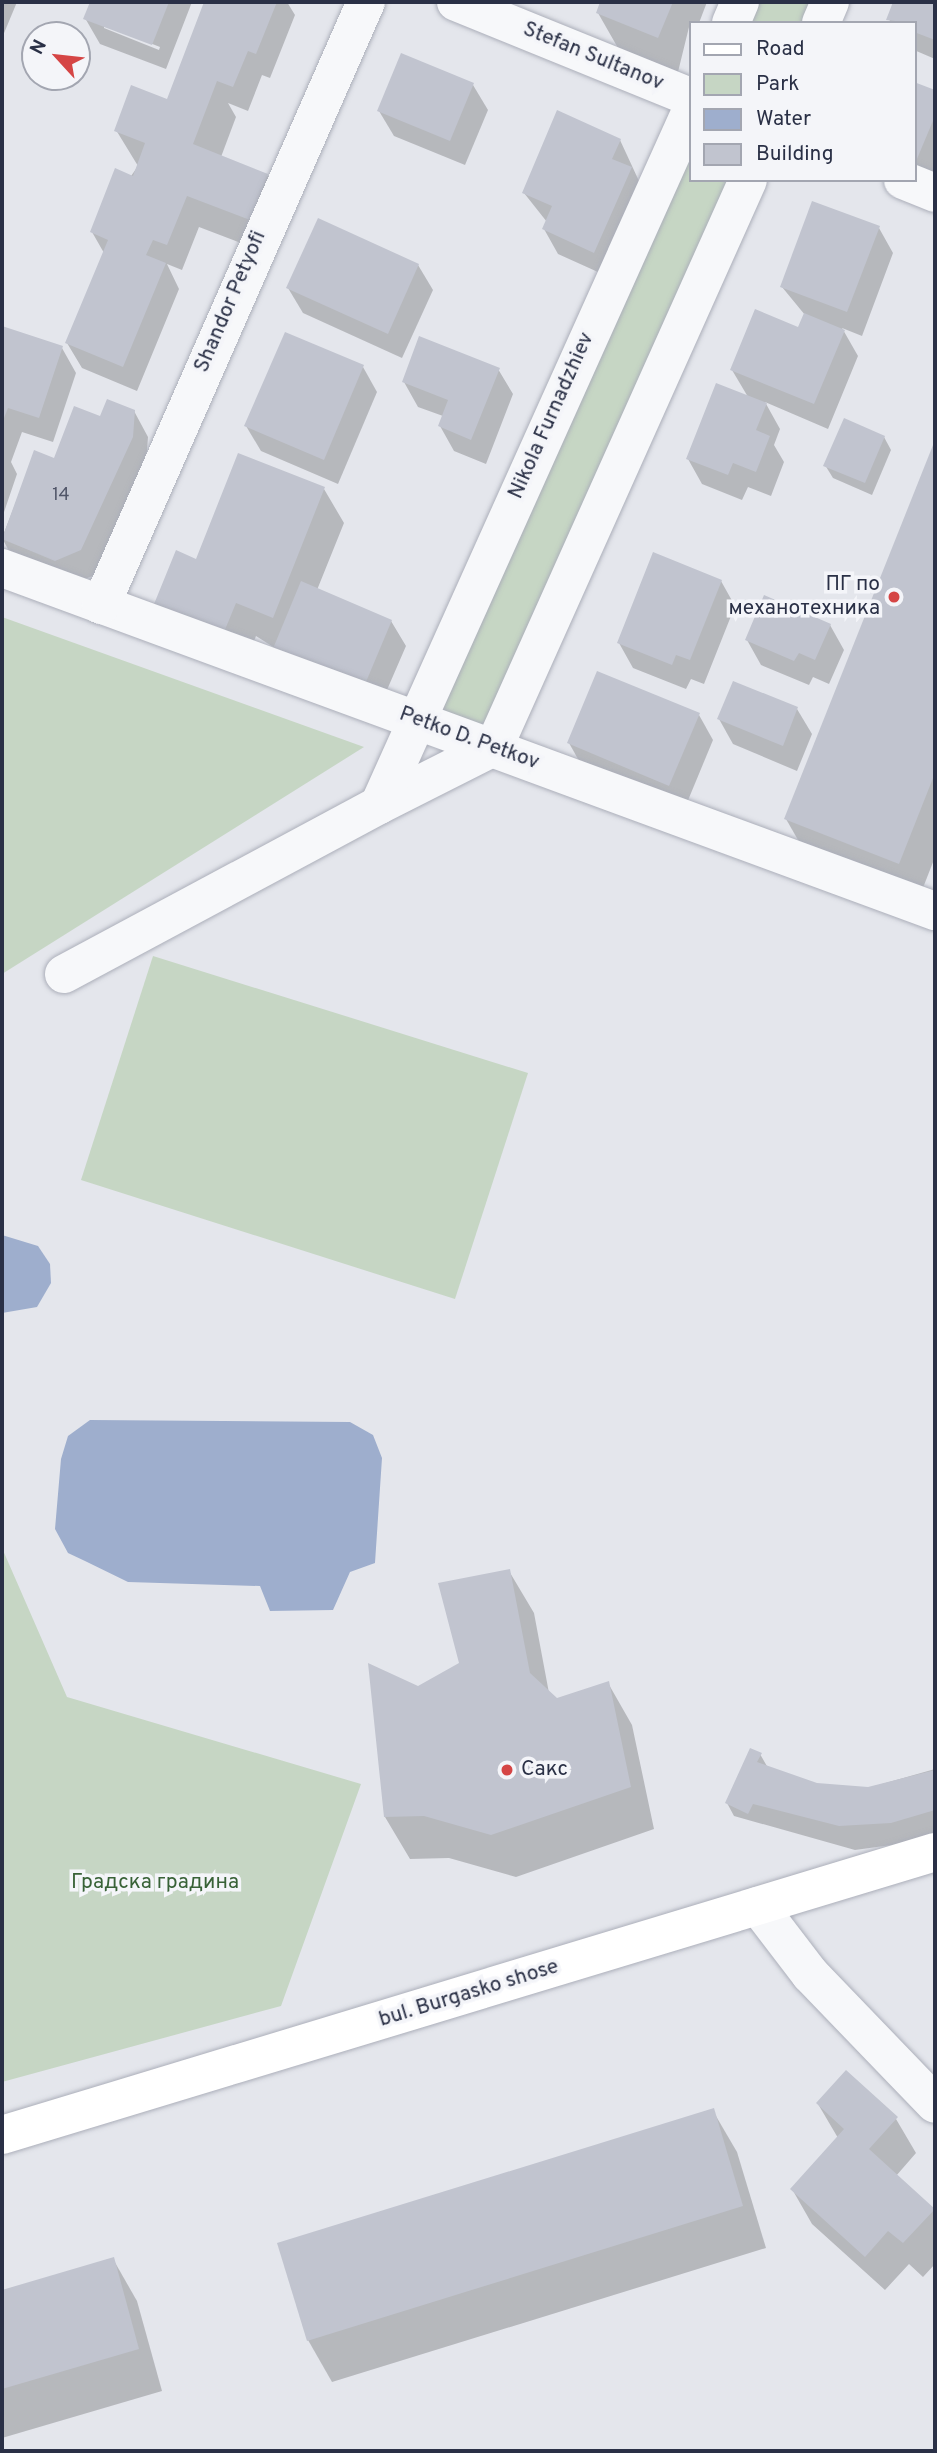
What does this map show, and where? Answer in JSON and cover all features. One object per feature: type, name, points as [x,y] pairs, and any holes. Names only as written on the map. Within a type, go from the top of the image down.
[{"type":"main road","name":"bul. Burgasko shose","points":[[2,2135],[935,1852]]},
{"type":"street","name":"Shandor Petyofi","points":[[101,605],[366,2]]},
{"type":"street","name":"Stefan Sultanov","points":[[456,2],[688,96]]},
{"type":"street","points":[[732,21],[740,2]]},
{"type":"street","points":[[822,21],[830,2]]},
{"type":"street","name":"Nikola Furnadzhiev","points":[[379,805],[414,719],[688,117]]},
{"type":"street","points":[[64,974],[379,805],[494,747],[747,182]]},
{"type":"street","points":[[909,182],[935,193]]},
{"type":"street","name":"Petko D. Petkov","points":[[2,568],[935,911]]},
{"type":"street","points":[[758,1906],[810,1974],[935,2104]]},
{"type":"green space","points":[[740,2],[830,2],[822,21],[732,21]]},
{"type":"green space","points":[[688,117],[688,182],[747,182],[494,747],[414,719]]},
{"type":"green space","points":[[2,617],[364,747],[2,974]]},
{"type":"green space","points":[[153,956],[528,1073],[455,1299],[81,1180]]},
{"type":"green space","name":"Градска градина","points":[[2,1548],[67,1697],[361,1784],[281,2006],[2,2082]]},
{"type":"water","points":[[2,1235],[38,1246],[50,1264],[51,1283],[37,1307],[2,1313]]},
{"type":"water","points":[[90,1420],[350,1422],[373,1435],[382,1458],[375,1563],[350,1572],[333,1610],[270,1611],[260,1586],[128,1582],[68,1553],[55,1529],[61,1459],[68,1436]]},
{"type":"building","points":[[90,2],[169,2],[152,45],[83,19]]},
{"type":"building","points":[[204,2],[277,2],[256,54],[248,51],[233,87],[217,81],[193,144],[268,174],[250,220],[187,196],[167,245],[153,240],[146,255],[166,263],[123,367],[65,343],[108,240],[90,232],[115,168],[133,176],[145,143],[114,131],[131,85],[167,99]]},
{"type":"building","points":[[600,2],[673,2],[658,38],[596,13]]},
{"type":"building","points":[[893,2],[935,2],[935,40],[916,33],[916,21],[886,20]]},
{"type":"building","points":[[401,53],[474,83],[450,141],[377,111]]},
{"type":"building","points":[[916,83],[935,90],[935,116],[916,161]]},
{"type":"building","points":[[557,110],[621,139],[612,159],[632,167],[594,253],[542,229],[552,206],[522,193]]},
{"type":"building","points":[[812,201],[880,226],[847,312],[780,287]]},
{"type":"building","points":[[318,218],[419,264],[388,334],[286,288]]},
{"type":"building","points":[[755,309],[798,327],[804,313],[845,330],[814,404],[730,370]]},
{"type":"building","points":[[2,326],[63,346],[39,418],[8,408],[2,423]]},
{"type":"building","points":[[285,332],[364,365],[324,460],[244,426]]},
{"type":"building","points":[[419,336],[500,368],[471,440],[438,426],[448,400],[402,382]]},
{"type":"building","points":[[716,383],[767,403],[756,430],[770,436],[756,472],[733,463],[728,475],[686,459]]},
{"type":"building","points":[[107,399],[135,410],[133,437],[81,550],[55,561],[2,539],[34,450],[54,458],[74,406],[100,416]]},
{"type":"building","points":[[844,418],[885,436],[865,483],[823,466]]},
{"type":"building","name":"ПГ по механотехника","points":[[935,440],[935,773],[899,864],[784,819]]},
{"type":"building","points":[[238,453],[325,487],[273,618],[236,603],[222,637],[152,609],[176,550],[196,559]]},
{"type":"building","points":[[653,552],[722,580],[690,660],[676,655],[672,665],[617,643]]},
{"type":"building","points":[[301,581],[392,620],[363,689],[272,651]]},
{"type":"building","points":[[764,595],[831,624],[815,660],[799,653],[794,661],[745,640]]},
{"type":"building","points":[[597,671],[700,713],[669,786],[567,743]]},
{"type":"building","points":[[733,681],[798,707],[783,746],[717,719]]},
{"type":"building","points":[[510,1569],[530,1673],[557,1698],[609,1681],[631,1787],[491,1835],[424,1816],[384,1817],[368,1663],[418,1686],[459,1663],[438,1583]]},
{"type":"building","points":[[750,1748],[762,1753],[757,1762],[817,1783],[868,1787],[935,1770],[935,1810],[891,1823],[839,1826],[753,1804],[748,1814],[725,1803]]},
{"type":"building","points":[[846,2070],[898,2117],[869,2149],[935,2209],[903,2243],[888,2231],[865,2257],[790,2189],[844,2129],[816,2103]]},
{"type":"building","points":[[714,2108],[743,2206],[307,2341],[277,2243]]},
{"type":"building","points":[[114,2257],[139,2349],[2,2389],[2,2290]]},
{"type":"place","name":"ПГ по механотехника","points":[[894,597]]},
{"type":"place","name":"Сакс","points":[[507,1770]]}]
